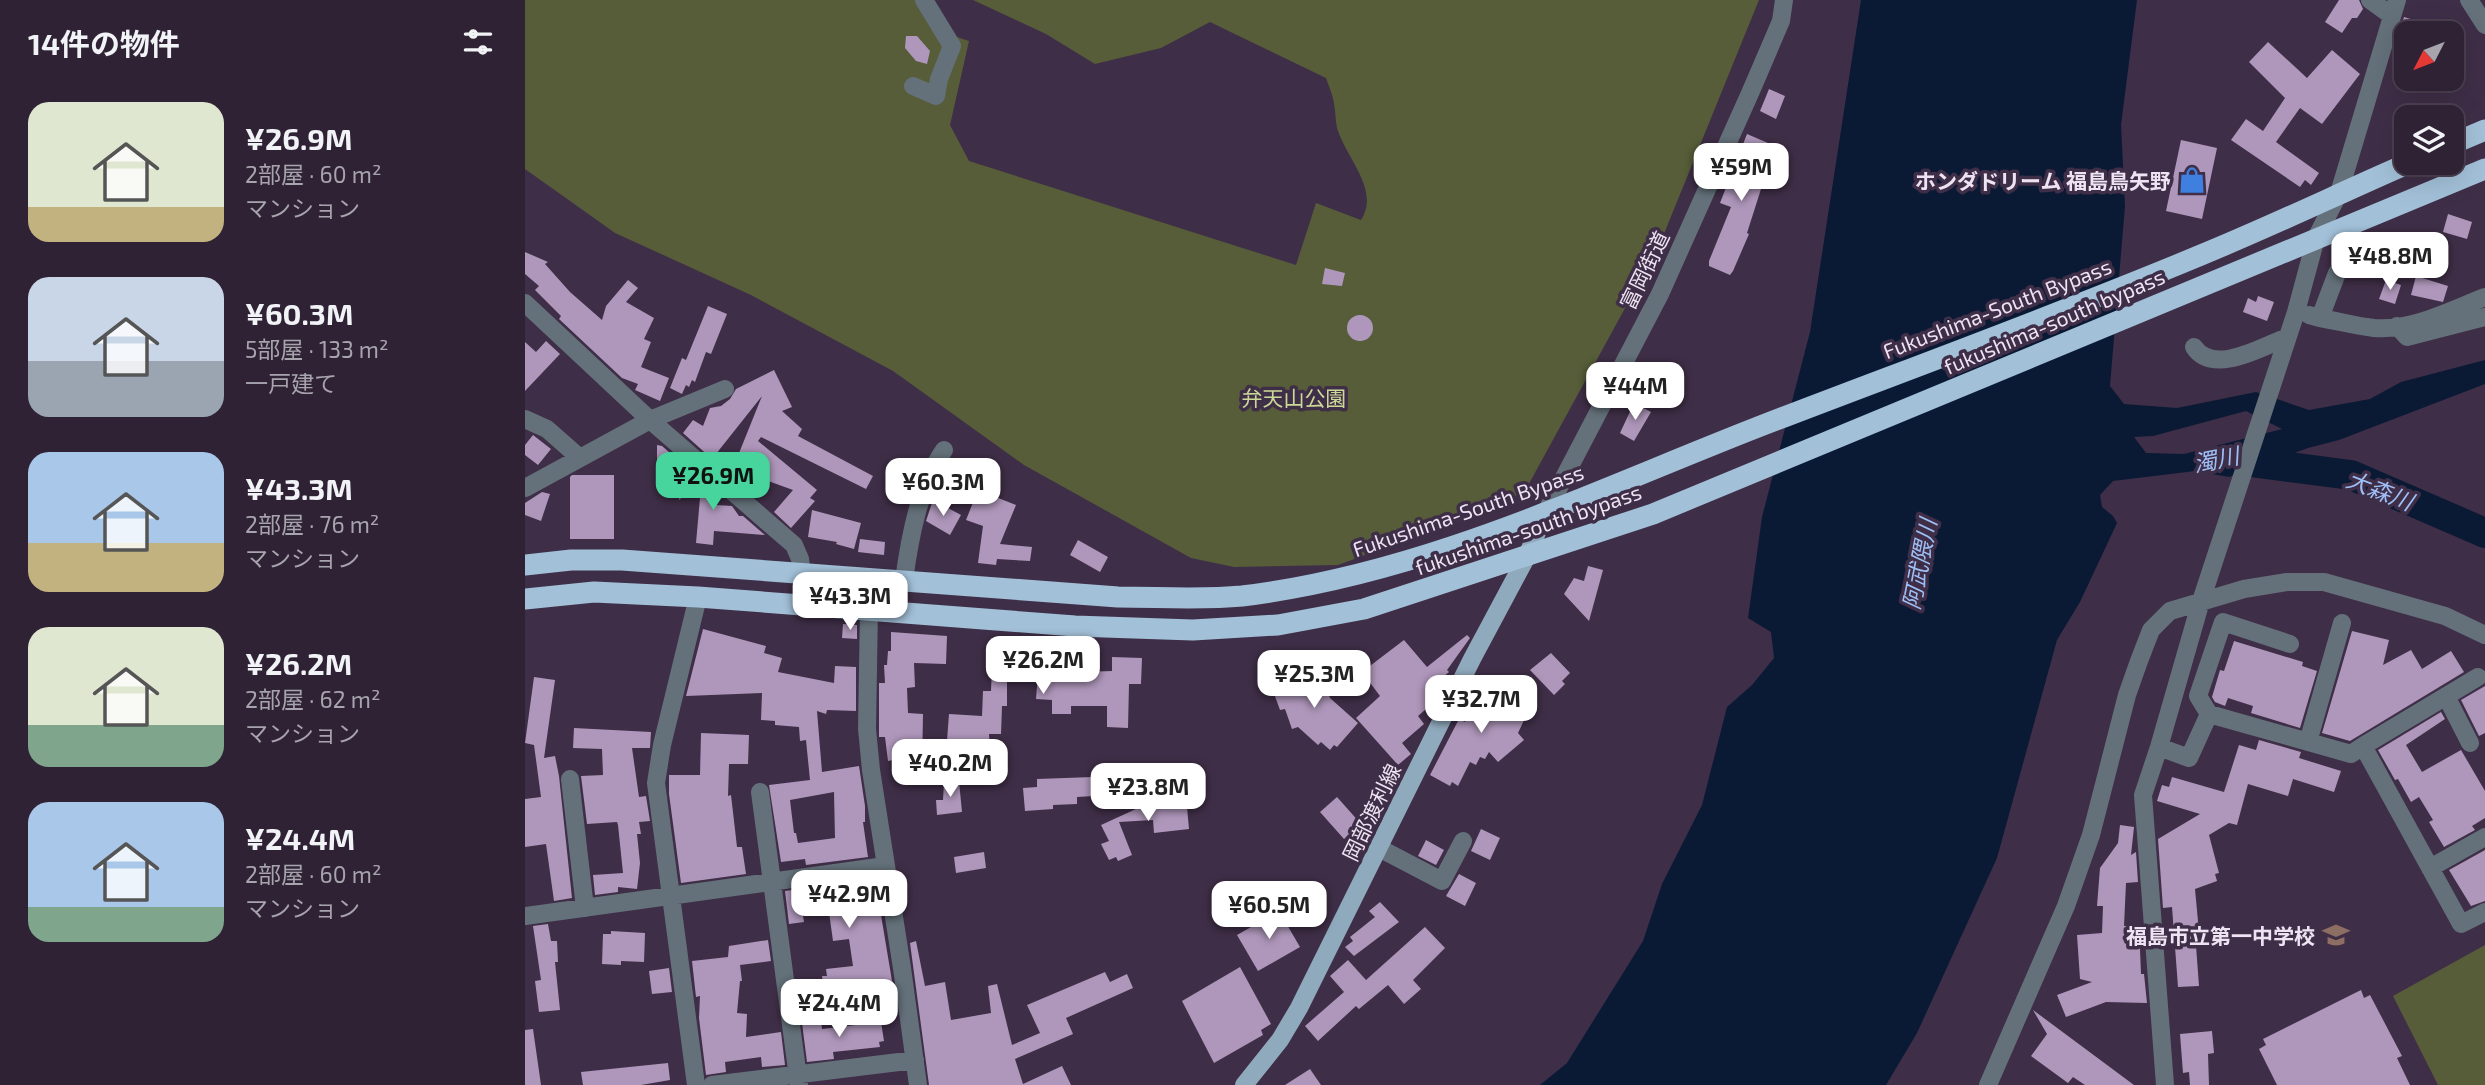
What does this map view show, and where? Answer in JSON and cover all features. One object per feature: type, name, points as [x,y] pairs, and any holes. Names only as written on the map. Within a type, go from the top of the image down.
[{"type":"highway","points":[[2464,139],[2485,130]]},
{"type":"highway","name":"Fukushima-South Bypass","points":[[525,565],[571,560],[622,560],[1118,597],[1237,596],[1346,578],[1416,559],[1545,514],[1636,475],[2199,257],[2394,169]]},
{"type":"highway","name":"fukushima-south bypass","points":[[525,599],[594,592],[869,608],[1075,626],[1193,630],[1278,625],[1364,609],[1526,558],[1653,514],[2485,169]]},
{"type":"main road","name":"岡部渡利線","points":[[1244,1085],[1280,1040],[1299,1008],[1526,558],[1545,514]]},
{"type":"street","points":[[913,86],[936,96],[939,79],[952,46],[924,0]]},
{"type":"street","name":"富岡街道","points":[[1545,514],[1660,294],[1781,21],[1784,0]]},
{"type":"street","points":[[2165,1085],[2143,795],[2201,601],[2296,312],[2316,238],[2339,193],[2395,8],[2370,0]]},
{"type":"street","points":[[2469,0],[2485,25]]},
{"type":"street","points":[[2320,318],[2337,273]]},
{"type":"street","points":[[2296,312],[2376,328],[2436,317],[2485,297]]},
{"type":"street","points":[[525,303],[650,419],[794,545],[802,573]]},
{"type":"street","points":[[2397,326],[2407,337],[2485,317]]},
{"type":"street","points":[[2194,347],[2199,355],[2207,359],[2235,358],[2287,337]]},
{"type":"street","points":[[525,488],[650,419],[725,389]]},
{"type":"street","points":[[525,419],[547,429],[580,458]]},
{"type":"street","points":[[904,580],[909,540],[916,517],[933,468],[944,450]]},
{"type":"street","points":[[1988,1085],[2066,906],[2091,835],[2127,695],[2151,630],[2170,611],[2244,589],[2287,582],[2324,582],[2445,616],[2485,635]]},
{"type":"street","points":[[696,1085],[656,783],[662,745],[698,597]]},
{"type":"street","points":[[869,608],[867,729],[918,1085]]},
{"type":"street","points":[[2290,644],[2223,622],[2198,696],[2209,714],[2351,754],[2478,677]]},
{"type":"street","points":[[2308,742],[2342,623]]},
{"type":"street","points":[[2446,696],[2470,743]]},
{"type":"street","points":[[2159,747],[2189,758],[2209,714]]},
{"type":"street","points":[[2363,746],[2461,925],[2485,912]]},
{"type":"street","points":[[570,779],[585,908]]},
{"type":"street","points":[[760,792],[799,1079]]},
{"type":"street","points":[[2430,868],[2485,837]]},
{"type":"street","points":[[1379,848],[1442,881],[1463,841]]},
{"type":"street","points":[[525,916],[885,866]]},
{"type":"street","points":[[712,1085],[799,1079],[915,1060]]},
{"type":"green space","name":"弁天山公園","points":[[525,0],[930,0],[951,35],[969,41],[950,125],[969,161],[1296,265],[1316,203],[1361,220],[1366,209],[1365,187],[1338,131],[1326,78],[1210,22],[1161,48],[1095,64],[1046,34],[973,0],[1759,0],[1659,246],[1525,491],[1489,510],[1338,565],[1234,567],[1191,558],[1024,465],[893,371],[751,295],[615,233],[525,169]]},
{"type":"green space","points":[[2485,945],[2485,1085],[2438,1085],[2393,996]]},
{"type":"water","points":[[1861,0],[2137,0],[2121,125],[2125,206],[2110,386],[2124,404],[2177,408],[2256,392],[2309,410],[2370,399],[2401,382],[2485,360],[2485,384],[2339,440],[2308,448],[2229,477],[2195,471],[2113,481],[2100,495],[2102,507],[2117,523],[2080,602],[2057,640],[1997,858],[1917,1033],[1886,1085],[1540,1085],[1567,1063],[1643,941],[1662,884],[1702,805],[1727,707],[1752,685],[1774,658],[1771,632],[1748,618],[1762,517],[1810,332]],"holes":[[[2246,411],[2282,429],[2184,454],[2146,453],[2134,437],[2153,436]]]},
{"type":"building","points":[[2339,0],[2359,0],[2363,9],[2357,18],[2352,18],[2342,33],[2325,22]]},
{"type":"building","points":[[906,36],[917,36],[930,51],[927,64],[916,61],[905,48]]},
{"type":"building","points":[[2268,42],[2307,78],[2332,50],[2360,74],[2322,124],[2300,108],[2276,142],[2319,173],[2311,185],[2305,180],[2300,187],[2231,140],[2246,119],[2263,131],[2285,98],[2249,62]]},
{"type":"building","points":[[1769,89],[1785,96],[1776,119],[1760,111]]},
{"type":"building","points":[[1747,134],[1775,146],[1758,187],[1761,189],[1747,233],[1749,234],[1730,275],[1709,266],[1709,261],[1731,207],[1720,203]]},
{"type":"building","name":"ホンダドリーム 福島鳥矢野","points":[[2181,140],[2217,148],[2202,219],[2166,211]]},
{"type":"building","points":[[2448,214],[2472,222],[2467,239],[2443,232]]},
{"type":"building","points":[[525,252],[548,262],[545,264],[570,292],[602,320],[606,306],[628,280],[638,288],[626,302],[654,318],[644,339],[651,342],[641,367],[669,378],[660,401],[635,390],[638,384],[622,378],[559,319],[561,316],[535,290],[539,286],[525,274]]},
{"type":"building","points":[[1325,268],[1345,273],[1342,286],[1322,284]]},
{"type":"building","points":[[2416,276],[2448,286],[2443,302],[2411,295]]},
{"type":"building","points":[[2386,280],[2401,285],[2395,304],[2379,299]]},
{"type":"building","points":[[2258,296],[2274,302],[2267,321],[2243,312],[2248,298],[2256,302]]},
{"type":"building","points":[[708,306],[727,314],[711,354],[706,352],[695,382],[692,380],[689,387],[686,385],[682,394],[670,388],[682,358],[686,360]]},
{"type":"building","points":[[1360,315],[1369,319],[1373,328],[1369,337],[1360,341],[1351,337],[1347,328],[1351,319]]},
{"type":"building","points":[[546,341],[560,354],[525,391],[525,342],[536,352]]},
{"type":"building","points":[[774,370],[792,407],[782,411],[802,429],[798,436],[873,476],[866,489],[761,437],[758,441],[817,490],[810,498],[815,501],[791,528],[774,512],[793,490],[733,468],[762,396],[712,459],[683,433],[693,420],[703,426],[710,408],[721,406],[730,399],[736,389]]},
{"type":"building","points":[[1634,403],[1651,412],[1634,441],[1620,433]]},
{"type":"building","points":[[533,435],[551,449],[538,465],[525,455],[525,445]]},
{"type":"building","points":[[657,445],[670,453],[670,466],[657,465]]},
{"type":"building","points":[[682,472],[694,473],[698,477],[692,483],[707,485],[717,493],[716,505],[732,506],[739,516],[743,516],[765,535],[714,531],[713,545],[696,543],[700,498],[682,497],[679,500]]},
{"type":"building","points":[[572,475],[614,475],[614,539],[570,539]]},
{"type":"building","points":[[978,490],[1016,505],[1000,544],[1032,547],[1030,561],[997,559],[996,565],[978,563],[983,526],[966,520]]},
{"type":"building","points":[[542,492],[550,494],[541,521],[525,515],[525,503]]},
{"type":"building","points":[[933,500],[961,515],[950,535],[926,521]]},
{"type":"building","points":[[812,510],[861,523],[854,549],[836,544],[837,542],[808,537]]},
{"type":"building","points":[[860,539],[885,542],[884,555],[858,552]]},
{"type":"building","points":[[1078,540],[1108,557],[1100,572],[1070,555]]},
{"type":"building","points":[[1588,566],[1603,570],[1589,621],[1564,594],[1574,578],[1584,581]]},
{"type":"building","points":[[843,624],[857,625],[857,639],[842,638]]},
{"type":"building","points":[[703,629],[766,646],[764,653],[782,658],[778,672],[834,683],[835,666],[856,667],[856,711],[827,710],[826,714],[817,711],[822,772],[859,766],[868,857],[806,865],[805,859],[781,862],[769,785],[810,780],[806,740],[800,741],[799,727],[775,725],[775,721],[761,720],[762,693],[686,696]],"holes":[[[834,792],[835,838],[798,843],[794,833],[790,800]]]},
{"type":"building","points":[[2352,631],[2389,640],[2383,665],[2411,650],[2422,669],[2451,651],[2464,672],[2350,741],[2322,733]]},
{"type":"building","points":[[891,632],[947,636],[946,664],[914,663],[915,687],[907,688],[908,713],[923,714],[922,770],[893,772],[893,760],[888,761],[885,737],[879,737],[879,683],[885,683],[884,665],[887,665],[888,651],[891,651]]},
{"type":"building","points":[[1467,635],[1470,638],[1447,670],[1449,672],[1432,686],[1441,696],[1418,716],[1424,724],[1402,743],[1411,754],[1398,765],[1356,718],[1380,696],[1362,672],[1404,640],[1427,667]]},
{"type":"building","points":[[1027,639],[1064,642],[1062,664],[1067,664],[1066,669],[1082,669],[1083,672],[1112,671],[1112,657],[1142,658],[1141,684],[1129,684],[1128,728],[1107,727],[1107,706],[1071,706],[1071,714],[1052,714],[1052,700],[1036,699],[1039,660],[1007,657],[1007,706],[1002,706],[1001,734],[989,734],[992,777],[976,778],[973,753],[946,754],[949,714],[982,716],[983,691],[991,691],[993,644],[1027,645]]},
{"type":"building","points":[[2234,641],[2303,662],[2302,666],[2317,671],[2300,728],[2251,713],[2253,706],[2228,698],[2225,706],[2215,702],[2212,697],[2220,670],[2224,671]]},
{"type":"building","points":[[1551,653],[1570,673],[1562,681],[1565,684],[1554,695],[1530,670]]},
{"type":"building","points":[[1321,672],[1330,698],[1358,723],[1337,747],[1334,745],[1330,750],[1321,742],[1318,745],[1298,727],[1292,729],[1285,709],[1280,710],[1272,688],[1290,682],[1289,678],[1302,674],[1304,678]]},
{"type":"building","points":[[534,677],[555,680],[544,758],[555,756],[559,776],[572,898],[554,901],[546,844],[525,847],[525,799],[541,797],[534,745],[525,743]]},
{"type":"building","points":[[1486,677],[1505,686],[1498,699],[1527,714],[1518,733],[1524,740],[1498,762],[1489,752],[1485,759],[1480,757],[1476,765],[1470,762],[1458,786],[1452,782],[1450,786],[1430,775],[1459,719],[1465,722]]},
{"type":"building","points":[[2485,686],[2485,733],[2479,736],[2461,700]]},
{"type":"building","points":[[2441,712],[2445,719],[2406,745],[2422,772],[2461,750],[2485,791],[2485,818],[2472,826],[2475,830],[2444,847],[2429,822],[2433,820],[2419,797],[2411,802],[2378,750]]},
{"type":"building","points":[[574,728],[651,732],[650,748],[632,748],[639,797],[646,796],[650,821],[639,822],[641,834],[637,834],[640,863],[637,889],[618,887],[618,892],[595,895],[593,875],[623,873],[618,825],[617,822],[587,824],[581,776],[603,775],[602,749],[573,748]]},
{"type":"building","points":[[701,733],[749,735],[748,764],[729,764],[728,796],[731,795],[737,847],[742,847],[746,874],[681,883],[669,775],[700,775]]},
{"type":"building","points":[[2259,740],[2301,752],[2299,758],[2341,771],[2334,792],[2293,779],[2288,796],[2248,784],[2237,825],[2229,823],[2209,835],[2219,873],[2215,874],[2217,881],[2195,889],[2199,932],[2195,932],[2199,986],[2178,987],[2172,907],[2163,908],[2158,839],[2200,814],[2157,801],[2162,785],[2169,787],[2172,777],[2224,792],[2239,745],[2256,750]]},
{"type":"building","points":[[1093,777],[1094,796],[1077,797],[1077,804],[1053,805],[1053,809],[1025,811],[1023,788],[1037,787],[1037,779]]},
{"type":"building","points":[[959,781],[962,812],[937,815],[936,800],[943,800],[944,782]]},
{"type":"building","points":[[1190,794],[1191,807],[1187,807],[1189,829],[1154,833],[1153,820],[1119,822],[1132,855],[1118,861],[1116,857],[1109,860],[1101,844],[1109,841],[1101,825],[1160,798]]},
{"type":"building","points":[[1337,797],[1361,824],[1344,839],[1320,812]]},
{"type":"building","points":[[2120,825],[2134,827],[2131,855],[2136,852],[2138,882],[2126,883],[2124,926],[2139,925],[2141,974],[2144,974],[2147,1003],[2106,1002],[2066,1017],[2057,995],[2092,982],[2080,979],[2077,935],[2102,933],[2103,906],[2097,906],[2100,868],[2118,843]]},
{"type":"building","points":[[1481,829],[1500,838],[1490,860],[1471,851]]},
{"type":"building","points":[[1426,840],[1444,850],[1436,865],[1418,856]]},
{"type":"building","points":[[2485,850],[2485,901],[2471,906],[2449,870]]},
{"type":"building","points":[[984,852],[986,868],[956,873],[954,857]]},
{"type":"building","points":[[1459,874],[1476,883],[1465,906],[1446,896]]},
{"type":"building","points":[[875,879],[892,981],[824,991],[822,976],[827,976],[826,969],[853,966],[849,939],[833,941],[828,905],[802,909],[804,922],[789,924],[785,891]]},
{"type":"building","points":[[1380,902],[1399,922],[1354,956],[1345,947],[1353,941],[1350,937],[1375,917],[1369,911]]},
{"type":"building","points":[[1279,911],[1300,947],[1258,971],[1237,935]]},
{"type":"building","points":[[548,924],[551,941],[557,941],[558,962],[555,962],[560,1010],[539,1012],[535,981],[541,980],[533,926]]},
{"type":"building","points":[[1425,927],[1445,948],[1413,980],[1421,989],[1404,1004],[1388,985],[1359,1009],[1356,1006],[1318,1041],[1305,1026],[1344,992],[1330,976],[1348,960],[1366,980]]},
{"type":"building","points":[[611,931],[645,933],[644,962],[602,964],[603,934],[611,934]]},
{"type":"building","points":[[768,940],[771,961],[740,965],[742,981],[737,1013],[747,1014],[746,1037],[781,1032],[785,1065],[762,1067],[761,1057],[725,1062],[726,1072],[706,1075],[699,1018],[700,996],[696,997],[692,961],[728,957],[729,946]]},
{"type":"building","points":[[916,941],[925,986],[945,982],[951,1020],[991,1013],[988,986],[997,984],[1012,1045],[1040,1033],[1027,1005],[1105,972],[1110,982],[1127,974],[1133,988],[1066,1018],[1073,1034],[1015,1059],[1023,1084],[1062,1066],[1071,1085],[929,1085],[910,943]]},
{"type":"building","points":[[1240,967],[1271,1024],[1261,1030],[1263,1035],[1214,1063],[1182,1001]]},
{"type":"building","points":[[669,968],[672,992],[652,994],[649,971]]},
{"type":"building","points":[[2361,990],[2364,998],[2370,995],[2402,1056],[2397,1058],[2410,1085],[2277,1085],[2259,1049],[2266,1045],[2263,1039]]},
{"type":"building","points":[[2033,1010],[2134,1085],[2085,1085],[2073,1077],[2068,1083],[2031,1056],[2047,1034]]},
{"type":"building","points":[[821,1021],[822,1029],[881,1022],[884,1041],[879,1042],[880,1047],[833,1052],[834,1059],[807,1062],[802,1023]]},
{"type":"building","points":[[533,1029],[541,1085],[525,1085],[525,1030]]},
{"type":"building","points":[[2212,1031],[2214,1053],[2208,1054],[2209,1085],[2190,1085],[2189,1072],[2183,1073],[2180,1034]]},
{"type":"building","points":[[668,1063],[670,1080],[641,1085],[583,1085],[581,1072]]},
{"type":"building","points":[[1310,1069],[1321,1085],[1285,1085]]},
{"type":"waterway","name":"大森川","points":[[2228,459],[2351,475],[2485,533]]},
{"type":"place","name":"ホンダドリーム 福島鳥矢野","points":[[2192,180]]},
{"type":"place","name":"福島市立第一中学校","points":[[2336,935]]},
{"type":"water label","name":"濁川","points":[[2216,459]]},
{"type":"water label","name":"阿武隈川","points":[[1919,564]]}]
